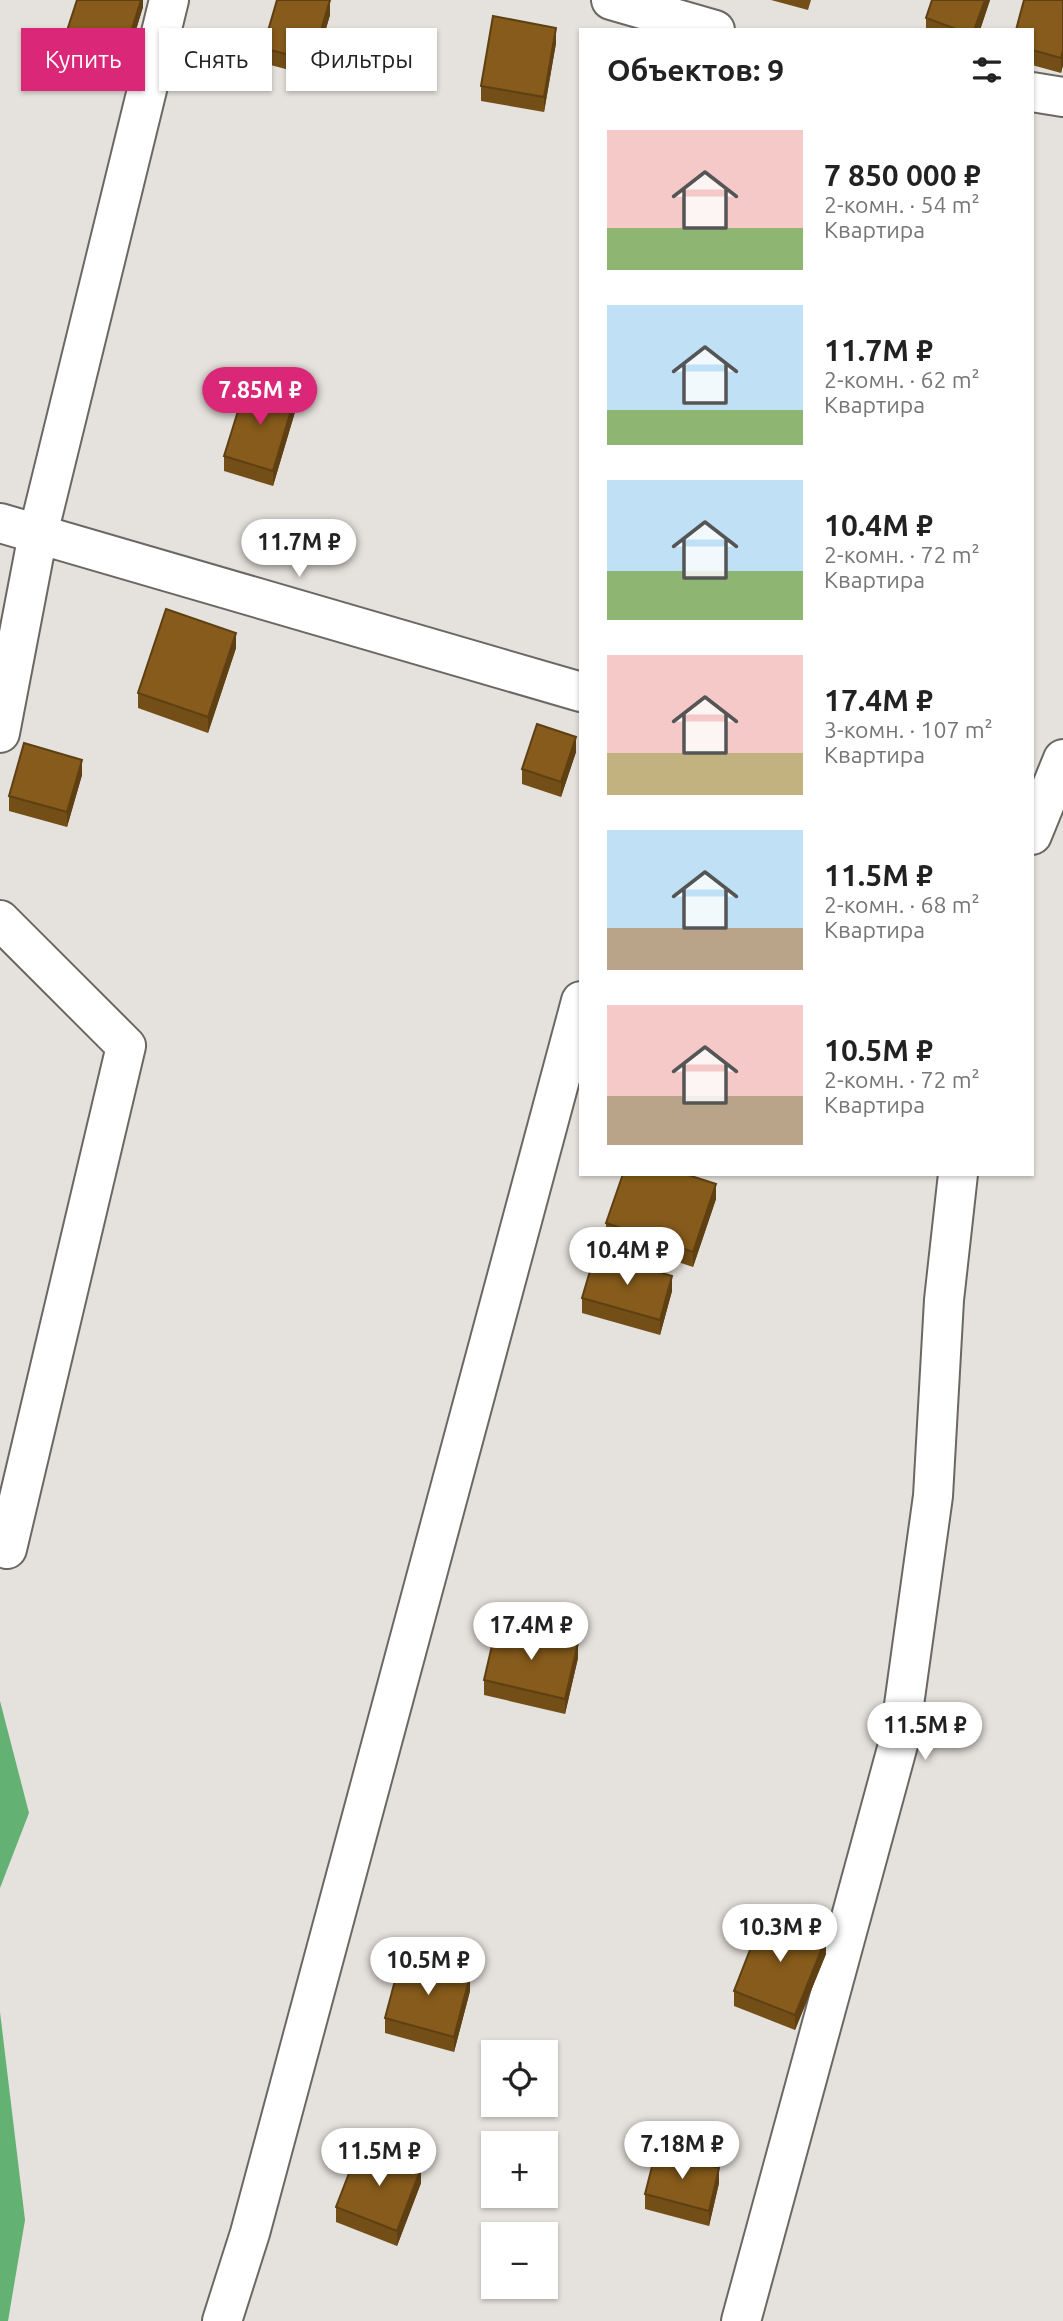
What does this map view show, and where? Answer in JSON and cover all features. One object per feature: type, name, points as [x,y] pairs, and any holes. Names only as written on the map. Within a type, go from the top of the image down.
[{"type":"street","points":[[0,733],[38,534],[169,0]]},
{"type":"street","points":[[611,0],[708,28]]},
{"type":"street","points":[[1034,92],[1063,97]]},
{"type":"street","points":[[0,523],[579,691]]},
{"type":"street","points":[[1034,829],[1054,773]]},
{"type":"street","points":[[0,920],[126,1046],[7,1549]]},
{"type":"street","points":[[222,2321],[254,2220],[579,1008]]},
{"type":"street","points":[[741,2321],[900,1741],[933,1496],[944,1300],[958,1176]]},
{"type":"green space","points":[[0,1701],[29,1813],[0,1888]]},
{"type":"green space","points":[[0,2012],[25,2220],[8,2321],[0,2321]]},
{"type":"building","points":[[77,0],[141,0],[132,28],[68,28]]},
{"type":"building","points":[[277,0],[330,0],[322,28],[286,28],[286,54],[272,50],[272,28],[269,28]]},
{"type":"building","points":[[932,0],[985,0],[975,28],[954,28],[926,18]]},
{"type":"building","points":[[1024,0],[1063,0],[1061,58],[1034,51],[1034,28],[1017,28]]},
{"type":"building","points":[[493,16],[556,28],[544,97],[481,86]]},
{"type":"building","points":[[247,382],[295,397],[273,471],[224,456]]},
{"type":"building","points":[[166,609],[236,633],[208,717],[138,693]]},
{"type":"building","points":[[537,724],[576,737],[561,782],[522,769]]},
{"type":"building","points":[[24,743],[82,760],[67,812],[9,796]]},
{"type":"building","points":[[622,1176],[691,1176],[716,1184],[693,1252],[606,1223]]},
{"type":"building","points":[[595,1254],[672,1276],[660,1320],[582,1298]]},
{"type":"building","points":[[497,1624],[578,1643],[565,1699],[484,1680]]},
{"type":"building","points":[[764,1914],[826,1938],[795,2015],[734,1991]]},
{"type":"building","points":[[401,1958],[470,1976],[454,2037],[385,2018]]},
{"type":"building","points":[[360,2145],[421,2168],[397,2231],[336,2207]]},
{"type":"building","points":[[656,2151],[719,2168],[709,2211],[645,2194]]}]
